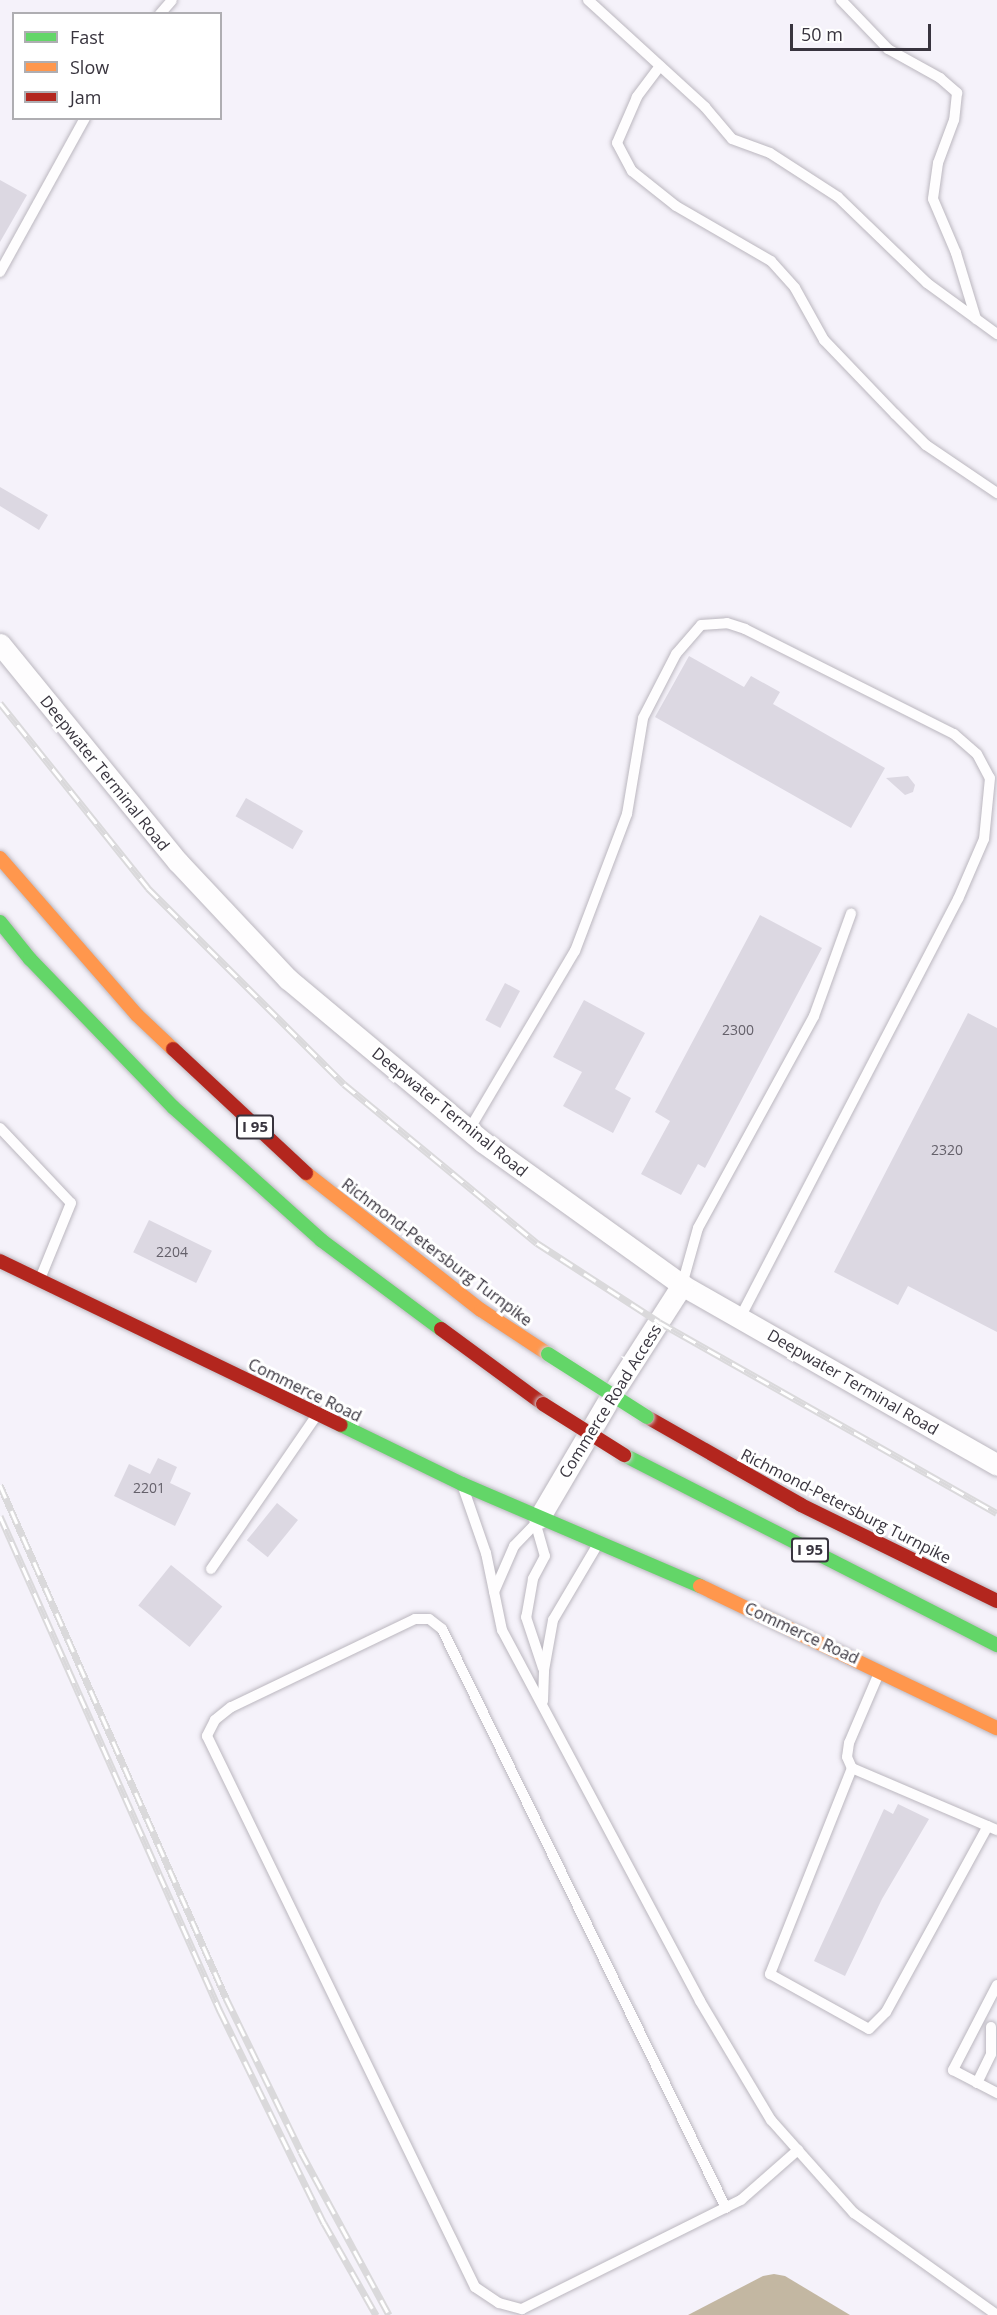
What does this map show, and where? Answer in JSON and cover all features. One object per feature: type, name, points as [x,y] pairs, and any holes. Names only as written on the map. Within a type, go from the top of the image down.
[{"type":"main road","name":"Richmond-Petersburg Turnpike","points":[[0,858],[137,1016],[289,1160],[481,1310],[646,1418],[801,1505],[997,1601]]},
{"type":"main road","name":"I 95","points":[[0,922],[30,959],[174,1108],[321,1240],[543,1404],[624,1455],[997,1645]]},
{"type":"main road","name":"Commerce Road","points":[[0,1261],[538,1522],[672,1573],[997,1744]]},
{"type":"main road","name":"Commerce Road","points":[[597,1544],[647,1578],[688,1597]]},
{"type":"main road","name":"Commerce Road","points":[[738,1621],[997,1728]]},
{"type":"street","name":"Deepwater Terminal Road","points":[[0,644],[178,862],[288,979],[469,1130],[682,1285],[997,1465]]},
{"type":"street","name":"Commerce Road Access","points":[[538,1522],[612,1394],[682,1285]]},
{"type":"lane","points":[[162,12],[172,0]]},
{"type":"lane","points":[[588,0],[705,107],[732,139],[770,153],[838,197],[927,283],[997,334]]},
{"type":"lane","points":[[841,0],[888,50],[940,78],[957,93],[954,120],[938,163],[933,199],[976,319]]},
{"type":"lane","points":[[660,66],[637,97],[616,143],[632,171],[676,206],[771,261],[795,288],[824,340],[910,430],[926,445],[997,492]]},
{"type":"lane","points":[[0,272],[84,120]]},
{"type":"lane","points":[[469,1130],[575,951],[627,814],[643,718],[676,654],[701,625],[727,622],[745,629],[954,734],[977,754],[990,778],[984,839],[958,899],[740,1318]]},
{"type":"lane","points":[[682,1285],[698,1228],[814,1016],[851,914]]},
{"type":"lane","points":[[0,1128],[71,1203],[40,1279]]},
{"type":"lane","points":[[211,1569],[317,1415]]},
{"type":"lane","points":[[462,1484],[486,1553],[502,1630],[543,1701],[700,2001],[771,2120],[854,2213],[997,2315]]},
{"type":"lane","points":[[494,1593],[514,1546],[538,1522]]},
{"type":"lane","points":[[538,1522],[545,1556],[533,1579],[526,1617],[544,1670]]},
{"type":"lane","points":[[543,1701],[544,1670],[553,1620],[597,1544]]},
{"type":"lane","points":[[726,2208],[442,1629],[429,1619],[415,1619],[231,1707],[215,1720],[207,1736],[475,2288],[499,2303],[522,2309],[726,2208],[741,2200],[798,2150]]},
{"type":"lane","points":[[852,1768],[770,1974],[869,2029],[886,2012],[992,1828],[852,1768],[847,1757],[849,1743],[876,1679]]},
{"type":"lane","points":[[997,1985],[953,2070],[997,2093]]},
{"type":"lane","points":[[977,2083],[994,2050],[991,2027]]},
{"type":"shaded area","points":[[774,2274],[785,2276],[850,2315],[688,2315],[763,2276]]},
{"type":"building","points":[[0,180],[27,195],[0,242]]},
{"type":"building","points":[[0,487],[48,515],[39,530],[0,506]]},
{"type":"building","points":[[689,656],[744,687],[751,676],[780,692],[773,704],[885,768],[851,828],[655,717]]},
{"type":"building","points":[[908,776],[915,785],[913,792],[905,795],[886,778]]},
{"type":"building","points":[[246,798],[303,831],[293,849],[236,816]]},
{"type":"building","points":[[760,915],[822,948],[705,1168],[698,1164],[681,1195],[641,1174],[670,1121],[655,1112]]},
{"type":"building","points":[[505,983],[520,991],[500,1028],[485,1020]]},
{"type":"building","points":[[584,1000],[645,1033],[615,1089],[631,1098],[613,1133],[563,1106],[582,1072],[553,1057]]},
{"type":"building","points":[[968,1013],[997,1028],[997,1332],[908,1286],[898,1305],[834,1272]]},
{"type":"building","points":[[149,1220],[212,1251],[196,1283],[133,1252]]},
{"type":"building","points":[[158,1458],[177,1467],[170,1483],[191,1493],[175,1526],[114,1496],[129,1464],[150,1474]]},
{"type":"building","points":[[277,1503],[298,1520],[268,1557],[247,1540]]},
{"type":"building","points":[[171,1565],[222,1607],[190,1647],[138,1605]]},
{"type":"building","points":[[898,1804],[929,1819],[882,1899],[845,1976],[814,1961],[884,1809],[893,1814]]},
{"type":"railway","points":[[0,703],[148,888],[344,1084],[537,1243],[659,1322],[997,1513]]},
{"type":"railway","points":[[0,1485],[226,1998],[301,2152],[389,2315]]},
{"type":"railway","points":[[0,1516],[220,2011],[324,2223],[376,2315]]},
{"type":"traffic: fast","points":[[0,922],[30,959],[174,1108],[321,1240],[441,1329]]},
{"type":"traffic: fast","points":[[548,1354],[647,1417]]},
{"type":"traffic: fast","points":[[341,1425],[462,1484],[700,1586]]},
{"type":"traffic: fast","points":[[624,1455],[997,1645]]},
{"type":"traffic: slow","points":[[0,858],[137,1015],[173,1049]]},
{"type":"traffic: slow","points":[[306,1173],[481,1310],[548,1354]]},
{"type":"traffic: slow","points":[[700,1586],[997,1728]]},
{"type":"traffic: jam","points":[[173,1049],[306,1173]]},
{"type":"traffic: jam","points":[[0,1261],[341,1425]]},
{"type":"traffic: jam","points":[[441,1329],[543,1404]]},
{"type":"traffic: jam","points":[[543,1404],[624,1455]]},
{"type":"traffic: jam","points":[[647,1417],[801,1505],[997,1601]]}]
